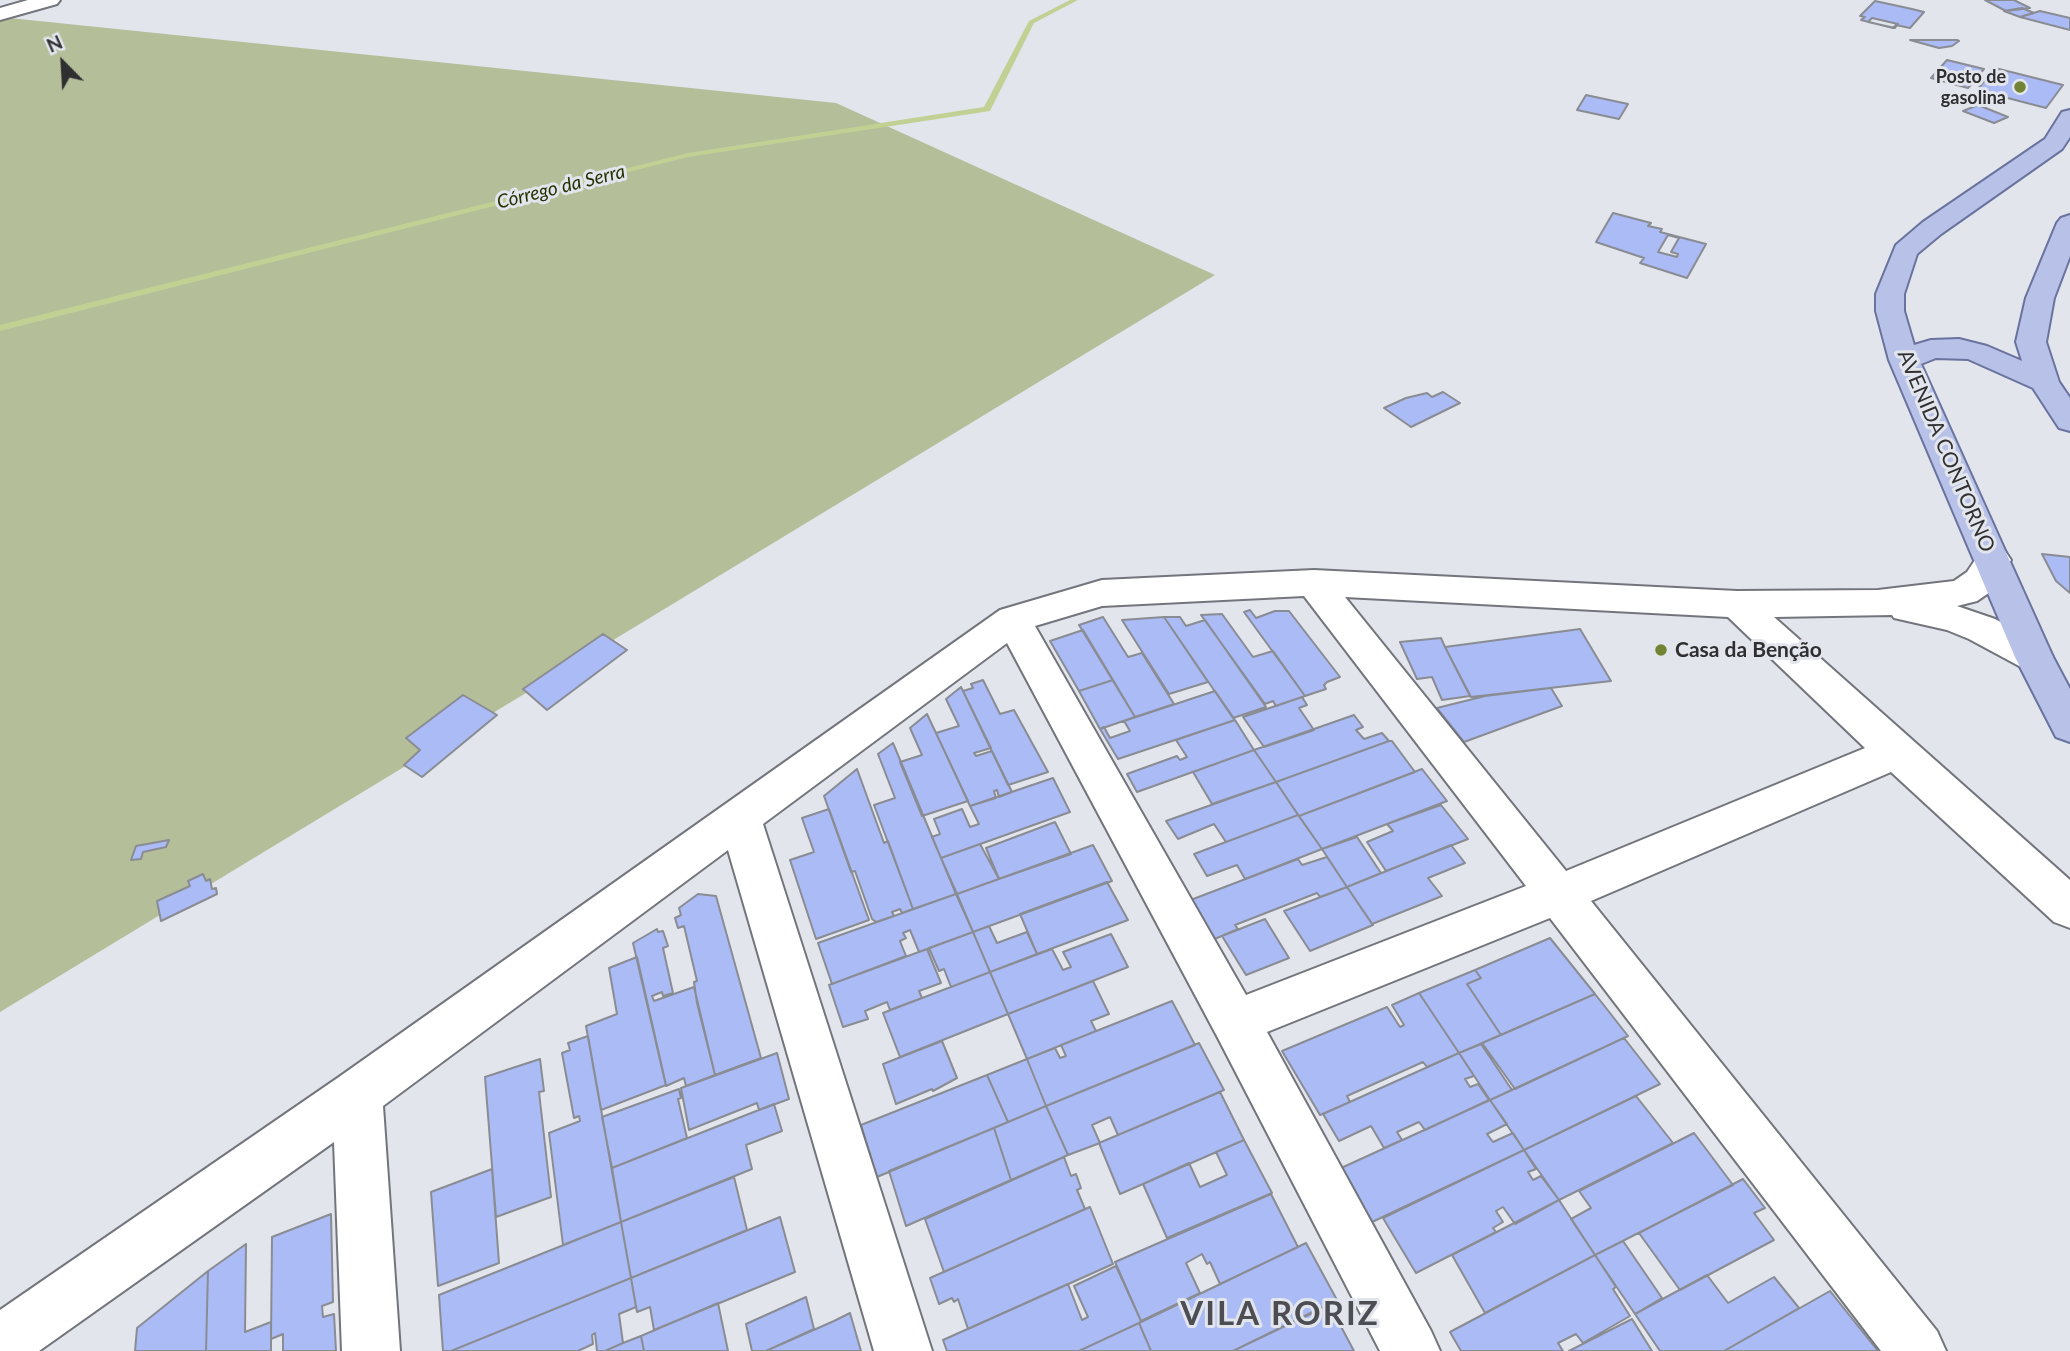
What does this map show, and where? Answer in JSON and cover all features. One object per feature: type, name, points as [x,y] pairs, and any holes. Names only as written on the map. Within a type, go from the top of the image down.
[{"type":"main road","name":"AVENIDA CONTORNO","points":[[2070,117],[2062,151],[1932,228],[1905,251],[1890,294],[1890,311],[1904,360],[2034,657],[2070,726]]},
{"type":"main road","points":[[2070,223],[2032,324],[2031,342],[2044,382],[2070,421]]},
{"type":"main road","points":[[1904,360],[1931,349],[1959,348],[1977,352],[2044,382]]},
{"type":"street","points":[[0,14],[50,0]]},
{"type":"street","points":[[0,1344],[357,1095],[1013,620],[1102,593],[1314,583],[1737,604],[1878,603],[1964,592],[1980,581],[1993,561]]},
{"type":"street","points":[[1314,583],[1917,1351]]},
{"type":"street","points":[[1878,603],[1952,618],[1982,629],[2034,657]]},
{"type":"street","points":[[1737,604],[1896,752],[2070,908]]},
{"type":"street","points":[[1013,620],[1235,1022],[1411,1351]]},
{"type":"street","points":[[1235,1022],[1557,894],[1896,752]]},
{"type":"street","points":[[739,817],[903,1351]]},
{"type":"street","points":[[357,1095],[371,1351]]},
{"type":"green space","points":[[0,17],[836,103],[1215,275],[0,1012]]},
{"type":"building","points":[[1985,0],[2014,0],[2030,8],[2006,11]]},
{"type":"building","points":[[1875,1],[1924,12],[1910,28],[1896,25],[1893,28],[1861,20],[1865,17],[1860,16]]},
{"type":"building","points":[[2022,8],[2034,13],[2020,17],[2004,11]]},
{"type":"building","points":[[2040,11],[2070,18],[2070,30],[2020,17]]},
{"type":"building","points":[[1872,18],[1898,24],[1895,28],[1868,22]]},
{"type":"building","points":[[1910,40],[1959,41],[1952,46],[1939,48]]},
{"type":"building","points":[[1947,60],[1984,69],[1968,88],[1931,78]]},
{"type":"building","name":"Posto de gasolina","points":[[1995,68],[2063,85],[2046,108],[1977,90]]},
{"type":"building","points":[[1586,95],[1628,104],[1619,119],[1577,110]]},
{"type":"building","points":[[1978,105],[2008,117],[1994,123],[1963,111]]},
{"type":"building","points":[[1613,213],[1651,223],[1648,226],[1662,229],[1660,232],[1706,244],[1687,278],[1640,263],[1644,258],[1596,242]]},
{"type":"building","points":[[1668,235],[1679,238],[1671,252],[1678,254],[1677,257],[1658,252]]},
{"type":"building","points":[[1443,392],[1460,403],[1411,427],[1384,408],[1406,398],[1427,393],[1432,397]]},
{"type":"building","points":[[2042,554],[2070,557],[2070,593],[2056,581]]},
{"type":"building","points":[[1250,610],[1256,618],[1275,611],[1289,611],[1340,677],[1327,682],[1324,685],[1326,689],[1305,696],[1244,612]]},
{"type":"building","points":[[1222,614],[1253,657],[1273,651],[1305,696],[1276,706],[1273,701],[1265,704],[1201,615]]},
{"type":"building","points":[[1103,617],[1128,657],[1142,653],[1174,704],[1135,717],[1079,625]]},
{"type":"building","points":[[1164,617],[1208,682],[1169,694],[1122,620]]},
{"type":"building","points":[[1164,617],[1180,617],[1186,626],[1205,620],[1266,707],[1233,718]]},
{"type":"building","points":[[1580,629],[1611,681],[1471,697],[1445,647]]},
{"type":"building","points":[[1083,630],[1113,680],[1079,691],[1050,641]]},
{"type":"building","points":[[603,634],[627,650],[547,710],[523,689]]},
{"type":"building","points":[[1441,638],[1470,696],[1442,700],[1432,677],[1417,679],[1400,642]]},
{"type":"building","points":[[983,680],[1000,714],[1014,710],[1048,772],[1008,785],[963,691],[973,688],[971,684]]},
{"type":"building","points":[[1113,680],[1135,717],[1100,729],[1079,691]]},
{"type":"building","points":[[961,687],[991,748],[974,753],[976,756],[992,751],[1012,792],[999,797],[997,790],[994,791],[996,798],[970,806],[936,733],[959,726],[946,699]]},
{"type":"building","points":[[1551,688],[1562,706],[1464,742],[1437,708],[1485,696]]},
{"type":"building","points":[[1215,691],[1235,720],[1118,759],[1100,729],[1104,727],[1110,738],[1130,731],[1124,721]]},
{"type":"building","points":[[463,695],[497,715],[422,777],[404,765],[420,750],[406,738]]},
{"type":"building","points":[[1302,697],[1307,705],[1299,708],[1314,730],[1264,747],[1243,717]]},
{"type":"building","points":[[927,714],[968,801],[922,816],[900,762],[922,755],[910,728]]},
{"type":"building","points":[[1354,715],[1363,727],[1356,730],[1364,739],[1382,733],[1389,741],[1276,782],[1254,750]]},
{"type":"building","points":[[1235,720],[1254,750],[1137,792],[1127,774],[1177,756],[1180,760],[1187,757],[1176,740]]},
{"type":"building","points":[[1392,741],[1415,772],[1299,816],[1276,782]]},
{"type":"building","points":[[893,743],[956,894],[913,909],[874,805],[895,798],[878,754]]},
{"type":"building","points":[[1254,750],[1276,782],[1212,804],[1193,772]]},
{"type":"building","points":[[857,769],[884,843],[888,841],[913,909],[902,913],[900,909],[892,912],[894,916],[876,922],[872,919],[855,871],[851,872],[824,796]]},
{"type":"building","points":[[1422,769],[1447,801],[1322,849],[1299,816]]},
{"type":"building","points":[[1053,778],[1070,812],[941,858],[932,837],[940,834],[934,819],[962,809],[970,827],[979,824],[970,806]]},
{"type":"building","points":[[1276,782],[1298,815],[1226,842],[1214,824],[1178,839],[1166,821]]},
{"type":"building","points":[[1441,805],[1468,839],[1386,871],[1367,842],[1393,831],[1387,824]]},
{"type":"building","points":[[829,809],[869,920],[816,939],[790,860],[814,852],[802,818]]},
{"type":"building","points":[[1298,815],[1322,849],[1245,879],[1237,865],[1207,876],[1194,854]]},
{"type":"building","points":[[1055,822],[1071,854],[999,879],[986,848]]},
{"type":"building","points":[[1357,837],[1381,873],[1347,887],[1322,849]]},
{"type":"building","points":[[169,840],[166,847],[143,852],[141,859],[131,860],[136,846]]},
{"type":"building","points":[[980,844],[999,879],[957,894],[941,858]]},
{"type":"building","points":[[1093,845],[1112,881],[973,932],[957,894]]},
{"type":"building","points":[[1451,845],[1465,863],[1428,878],[1442,896],[1372,924],[1347,887]]},
{"type":"building","points":[[1327,857],[1347,887],[1320,897],[1317,893],[1235,925],[1238,929],[1210,941],[1188,901],[1298,859],[1302,865]]},
{"type":"building","points":[[203,874],[206,881],[210,879],[212,889],[216,888],[217,894],[161,921],[157,901],[190,886],[188,881]]},
{"type":"building","points":[[1107,882],[1128,920],[1037,954],[1020,914]]},
{"type":"building","points":[[1347,887],[1373,925],[1310,951],[1284,911]]},
{"type":"building","points":[[698,894],[716,896],[761,1058],[715,1075],[697,1003],[694,982],[697,981],[684,926],[678,928],[675,918],[681,915],[679,908]]},
{"type":"building","points":[[956,894],[973,932],[919,952],[910,930],[903,933],[906,938],[900,941],[906,956],[832,984],[818,943]]},
{"type":"building","points":[[1265,919],[1289,958],[1246,975],[1222,936]]},
{"type":"building","points":[[989,926],[997,943],[1027,932],[1037,954],[990,972],[973,932]]},
{"type":"building","points":[[657,929],[658,932],[663,931],[668,946],[663,948],[673,993],[663,996],[662,992],[652,996],[654,1001],[694,987],[715,1075],[686,1086],[684,1078],[666,1086],[633,943]]},
{"type":"building","points":[[973,932],[990,972],[951,987],[944,969],[939,971],[929,948]]},
{"type":"building","points":[[1111,934],[1128,967],[1008,1014],[990,972],[1052,949],[1063,970],[1071,967],[1063,952]]},
{"type":"building","points":[[1550,938],[1595,994],[1501,1035],[1467,984],[1481,978],[1475,970]]},
{"type":"building","points":[[927,949],[941,983],[919,991],[922,998],[890,1010],[887,1002],[865,1011],[868,1019],[843,1027],[829,985]]},
{"type":"building","points":[[637,957],[666,1085],[601,1110],[586,1026],[617,1014],[609,968]]},
{"type":"building","points":[[1475,970],[1481,978],[1467,984],[1501,1035],[1459,1053],[1419,993]]},
{"type":"building","points":[[990,972],[1008,1014],[900,1057],[883,1013]]},
{"type":"building","points":[[1093,981],[1109,1014],[1091,1021],[1096,1031],[1027,1059],[1008,1014]]},
{"type":"building","points":[[1419,993],[1459,1053],[1427,1067],[1423,1062],[1347,1096],[1350,1102],[1320,1115],[1282,1051],[1387,1007],[1400,1027],[1404,1025],[1392,1005]]},
{"type":"building","points":[[1595,994],[1628,1036],[1515,1089],[1482,1043]]},
{"type":"building","points":[[1172,1001],[1195,1045],[1046,1106],[1027,1059],[1055,1048],[1060,1058],[1066,1056],[1061,1045]]},
{"type":"building","points":[[588,1036],[621,1222],[563,1245],[549,1133],[580,1121],[579,1116],[574,1118],[562,1053],[570,1050],[568,1043]]},
{"type":"building","points":[[1624,1038],[1660,1084],[1524,1150],[1490,1100]]},
{"type":"building","points":[[942,1041],[957,1078],[933,1091],[932,1089],[896,1104],[883,1064]]},
{"type":"building","points":[[1199,1043],[1224,1090],[1118,1135],[1110,1117],[1092,1125],[1100,1143],[1068,1155],[1046,1106]]},
{"type":"building","points":[[1481,1044],[1512,1090],[1490,1100],[1459,1053]]},
{"type":"building","points":[[777,1053],[789,1099],[759,1110],[757,1103],[689,1130],[681,1088]]},
{"type":"building","points":[[1459,1053],[1474,1076],[1465,1079],[1470,1087],[1478,1084],[1489,1100],[1425,1130],[1419,1122],[1397,1132],[1402,1140],[1384,1148],[1371,1126],[1339,1141],[1323,1114]]},
{"type":"building","points":[[540,1059],[544,1091],[539,1092],[551,1197],[496,1217],[485,1077]]},
{"type":"building","points":[[1027,1059],[1046,1106],[1008,1122],[987,1075]]},
{"type":"building","points":[[987,1075],[1008,1122],[877,1177],[861,1125]]},
{"type":"building","points":[[679,1089],[681,1098],[678,1099],[687,1138],[612,1168],[602,1117]]},
{"type":"building","points":[[1220,1092],[1244,1140],[1120,1194],[1099,1143]]},
{"type":"building","points":[[1636,1096],[1673,1143],[1559,1200],[1524,1150]]},
{"type":"building","points":[[1490,1100],[1507,1124],[1487,1134],[1493,1142],[1513,1133],[1524,1150],[1370,1223],[1339,1169]]},
{"type":"building","points":[[774,1104],[782,1131],[746,1145],[752,1169],[621,1222],[612,1168]]},
{"type":"building","points":[[1046,1106],[1068,1155],[1011,1180],[994,1128]]},
{"type":"building","points":[[994,1128],[1011,1180],[906,1226],[889,1171]]},
{"type":"building","points":[[1694,1133],[1733,1185],[1595,1255],[1571,1219],[1591,1208],[1579,1191]]},
{"type":"building","points":[[1244,1140],[1272,1193],[1167,1238],[1143,1184],[1189,1163],[1200,1187],[1227,1175],[1216,1152]]},
{"type":"building","points":[[1524,1150],[1536,1169],[1528,1172],[1533,1180],[1541,1176],[1559,1200],[1515,1224],[1503,1207],[1496,1211],[1503,1222],[1493,1228],[1496,1232],[1416,1273],[1383,1218]]},
{"type":"building","points":[[1064,1157],[1071,1176],[1076,1174],[1081,1188],[1077,1190],[1085,1209],[944,1272],[925,1219]]},
{"type":"building","points":[[492,1169],[499,1263],[438,1286],[431,1192]]},
{"type":"building","points":[[734,1177],[747,1230],[631,1278],[621,1222]]},
{"type":"building","points":[[1743,1179],[1765,1208],[1754,1213],[1774,1240],[1680,1290],[1639,1233]]},
{"type":"building","points":[[1271,1194],[1298,1247],[1220,1284],[1210,1262],[1207,1264],[1202,1254],[1186,1263],[1200,1293],[1141,1321],[1115,1262]]},
{"type":"building","points":[[1559,1200],[1595,1255],[1485,1313],[1452,1255]]},
{"type":"building","points":[[1090,1207],[1113,1264],[968,1329],[958,1299],[954,1302],[952,1298],[939,1304],[930,1278]]},
{"type":"building","points":[[331,1214],[333,1302],[322,1306],[323,1317],[334,1314],[336,1351],[283,1351],[283,1334],[271,1339],[272,1237]]},
{"type":"building","points":[[780,1217],[795,1272],[654,1330],[650,1307],[637,1312],[631,1278]]},
{"type":"building","points":[[621,1222],[631,1278],[451,1351],[443,1351],[439,1295]]},
{"type":"building","points":[[1623,1241],[1662,1298],[1635,1314],[1595,1255]]},
{"type":"building","points":[[1306,1243],[1337,1300],[1233,1351],[1151,1351],[1139,1323]]},
{"type":"building","points":[[246,1244],[245,1332],[271,1322],[271,1351],[206,1351],[208,1271]]},
{"type":"building","points":[[1595,1255],[1616,1287],[1613,1289],[1630,1316],[1583,1343],[1576,1334],[1558,1343],[1563,1351],[1461,1351],[1450,1332]]},
{"type":"building","points":[[1116,1266],[1141,1321],[1139,1323],[1079,1351],[947,1351],[943,1340],[1068,1284],[1082,1320],[1088,1317],[1074,1286]]},
{"type":"building","points":[[208,1271],[206,1351],[135,1351],[137,1328]]},
{"type":"building","points":[[1707,1275],[1728,1303],[1774,1277],[1799,1308],[1724,1351],[1660,1351],[1635,1314]]},
{"type":"building","points":[[631,1278],[636,1307],[619,1314],[623,1343],[605,1351],[597,1351],[595,1333],[592,1335],[593,1344],[578,1351],[451,1351]]},
{"type":"building","points":[[1830,1291],[1878,1351],[1724,1351],[1807,1304]]},
{"type":"building","points":[[806,1297],[814,1329],[766,1351],[752,1351],[746,1324]]},
{"type":"building","points":[[718,1303],[728,1351],[644,1351],[641,1336]]},
{"type":"building","points":[[1329,1304],[1354,1351],[1233,1351],[1325,1307]]},
{"type":"building","points":[[850,1313],[861,1351],[766,1351],[834,1321]]},
{"type":"building","points":[[1632,1319],[1652,1351],[1569,1351]]},
{"type":"building","points":[[1139,1323],[1151,1351],[1079,1351]]},
{"type":"building","points":[[641,1336],[644,1351],[605,1351],[623,1343]]},
{"type":"waterway","name":"Córrego da Serra","points":[[0,328],[688,155],[987,109],[1031,22],[1075,0]]},
{"type":"place","name":"Posto de gasolina","points":[[2020,87]]},
{"type":"place","name":"Casa da Benção","points":[[1661,650]]},
{"type":"district","name":"VILA RORIZ","points":[[1280,1314]]}]
